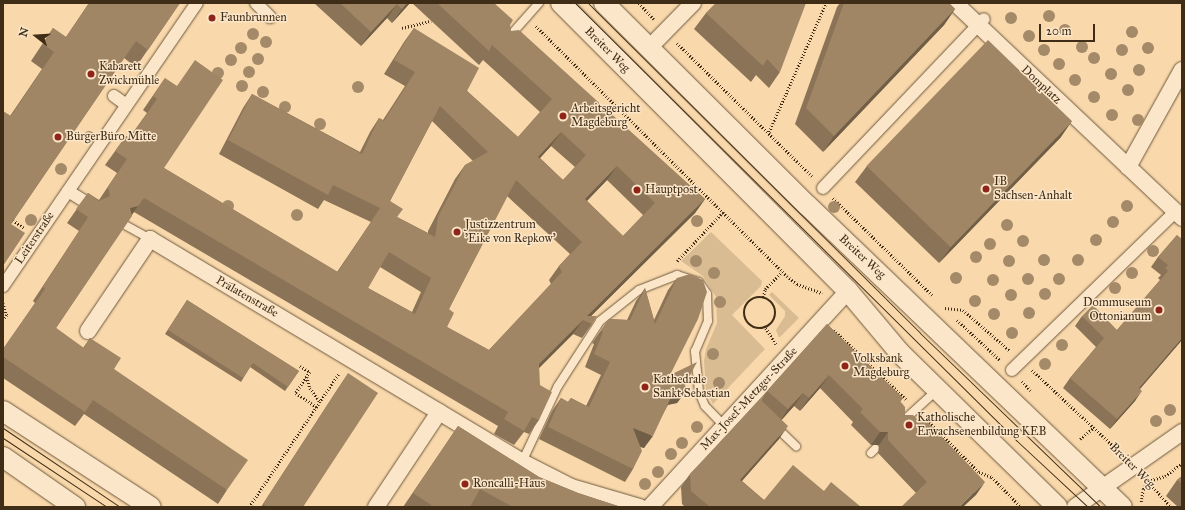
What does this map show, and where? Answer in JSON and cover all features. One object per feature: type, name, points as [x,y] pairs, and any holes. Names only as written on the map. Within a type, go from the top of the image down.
[{"type":"street","name":"Leiterstraße","points":[[3,286],[125,104],[197,3]]},
{"type":"street","points":[[256,3],[270,17]]},
{"type":"street","name":"Breiter Weg","points":[[560,3],[848,291],[900,353],[1058,507]]},
{"type":"street","name":"Breiter Weg","points":[[604,3],[807,205],[1104,489],[1132,506]]},
{"type":"street","points":[[649,48],[693,3]]},
{"type":"street","name":"Domplatz","points":[[955,3],[981,22],[1128,167],[1179,215]]},
{"type":"street","points":[[823,188],[981,22]]},
{"type":"street","points":[[1128,167],[1182,70]]},
{"type":"street","points":[[114,96],[125,104]]},
{"type":"street","points":[[68,191],[94,207]]},
{"type":"street","points":[[1012,370],[1179,215]]},
{"type":"street","points":[[88,331],[150,239]]},
{"type":"street","name":"Prälatenstraße","points":[[150,239],[439,412]]},
{"type":"street","name":"Max-Josef-Metzger-Straße","points":[[650,507],[724,426],[752,405],[848,291]]},
{"type":"street","points":[[3,411],[151,507]]},
{"type":"street","points":[[376,507],[439,412],[522,462],[571,487],[640,507]]},
{"type":"street","points":[[1075,507],[1104,489],[1182,432]]},
{"type":"street","points":[[3,457],[75,507]]},
{"type":"lane","points":[[505,41],[539,3]]},
{"type":"lane","points":[[125,225],[150,239]]},
{"type":"lane","points":[[522,462],[558,386],[595,328],[624,300],[658,282],[681,275],[699,282],[705,291],[709,303],[709,318],[695,351],[698,392],[705,406],[724,426]]},
{"type":"lane","points":[[900,424],[937,390]]},
{"type":"lane","points":[[768,420],[796,446]]},
{"type":"path","name":"Breiter Weg","points":[[639,3],[665,31],[769,132],[823,188],[934,297]]},
{"type":"path","points":[[769,132],[826,3]]},
{"type":"path","points":[[526,16],[782,272],[797,284],[827,298]]},
{"type":"path","points":[[402,28],[431,20]]},
{"type":"path","points":[[658,282],[723,212]]},
{"type":"path","points":[[763,297],[765,289],[782,272]]},
{"type":"path","points":[[763,297],[772,302],[776,316],[770,325],[755,328],[745,317],[746,306],[753,298],[763,297]]},
{"type":"path","points":[[939,302],[945,308]]},
{"type":"path","points":[[3,304],[6,315],[3,320]]},
{"type":"path","points":[[249,507],[350,358]]},
{"type":"path","points":[[300,366],[310,372],[296,392],[317,407]]},
{"type":"path","points":[[307,376],[310,388],[320,402]]},
{"type":"path","name":"Breiter Weg","points":[[1077,441],[1093,428],[1135,467],[1170,506]]},
{"type":"path","points":[[1132,506],[1148,481],[1165,476],[1182,464]]},
{"type":"path","points":[[1007,493],[1008,486]]},
{"type":"path","points":[[1017,503],[1021,507]]},
{"type":"shaded area","points":[[711,232],[762,281],[761,286],[732,315],[765,349],[713,404],[706,391],[704,361],[706,349],[717,323],[716,297],[703,276],[681,261]]},
{"type":"shaded area","points":[[772,292],[799,318],[779,338],[776,330],[785,316],[785,311],[769,295]]},
{"type":"building","points":[[89,3],[180,3],[148,50],[136,41],[11,224],[25,233],[3,266],[3,111],[11,116],[54,52],[43,44],[53,28],[66,37]]},
{"type":"building","points":[[340,3],[407,3],[402,9],[397,4],[371,32]]},
{"type":"building","points":[[437,3],[494,3],[513,20],[510,25],[511,31],[519,30],[705,199],[587,316],[597,316],[592,324],[583,320],[539,364],[540,385],[552,392],[539,420],[532,417],[524,431],[504,419],[508,412],[144,198],[138,206],[130,208],[132,216],[56,328],[84,348],[90,338],[121,358],[114,369],[248,460],[227,490],[93,400],[85,412],[3,357],[3,349],[45,289],[43,287],[88,217],[76,209],[88,193],[99,201],[110,196],[108,187],[127,159],[115,151],[126,136],[130,138],[157,99],[153,96],[165,78],[177,86],[195,60],[223,80],[164,168],[338,272],[380,208],[333,185],[328,195],[228,140],[252,94],[362,154],[379,118],[384,121],[415,72],[394,60],[414,28],[479,68],[467,91],[518,137],[552,99],[492,45],[489,51]],"holes":[[[440,106],[488,152],[465,165],[438,217],[435,237],[397,217],[403,209],[390,201]],[[561,132],[586,155],[563,180],[538,157]],[[617,166],[655,203],[623,236],[585,199]],[[516,180],[582,242],[559,266],[562,272],[489,350],[447,327],[454,313],[449,309]],[[389,252],[431,278],[415,314],[368,288]]]},
{"type":"building","points":[[716,3],[806,3],[780,72],[767,59],[763,66],[706,13]]},
{"type":"building","points":[[844,3],[949,3],[955,9],[834,136],[806,108]]},
{"type":"building","points":[[988,40],[1072,121],[951,247],[866,166]]},
{"type":"building","name":"Dommuseum Ottonianum","points":[[1177,235],[1182,239],[1182,338],[1139,388],[1142,391],[1117,419],[1070,378],[1104,338],[1082,316],[1093,305],[1117,330],[1168,271],[1165,268],[1168,265],[1158,257]]},
{"type":"building","name":"Kathedrale Sankt Sebastian","points":[[690,274],[703,280],[707,292],[698,319],[670,375],[697,362],[685,385],[686,391],[673,393],[653,436],[633,428],[642,451],[633,469],[548,427],[561,398],[568,402],[571,398],[589,407],[610,362],[594,354],[603,332],[601,331],[609,319],[630,320],[645,288],[655,324],[677,278]]},
{"type":"building","points":[[187,300],[299,371],[288,387],[253,363],[243,378],[168,330]]},
{"type":"building","points":[[827,324],[903,398],[900,401],[905,407],[905,415],[913,415],[920,422],[924,418],[985,482],[959,507],[901,507],[927,482],[888,440],[888,432],[880,432],[860,412],[863,409],[829,375],[809,398],[803,393],[788,409],[767,391]]},
{"type":"building","points":[[348,373],[378,393],[303,507],[267,507],[263,504]]},
{"type":"building","points":[[760,399],[788,426],[740,480],[764,500],[793,465],[824,491],[831,482],[861,507],[710,507],[691,491],[690,474]]},
{"type":"building","points":[[458,426],[539,477],[578,493],[621,507],[513,507],[480,489],[470,507],[434,507],[413,493]]},
{"type":"building","points":[[1182,476],[1182,484],[1177,480]]},
{"type":"tram line","points":[[575,3],[1017,441],[1088,507]]},
{"type":"tram line","points":[[588,3],[920,333],[1101,507]]},
{"type":"tram line","points":[[3,428],[120,507]]},
{"type":"tram line","points":[[3,438],[107,507]]},
{"type":"place","name":"Faunbrunnen","points":[[212,18]]},
{"type":"place","name":"Kabarett Zwickmühle","points":[[91,74]]},
{"type":"place","name":"Arbeitsgericht Magdeburg","points":[[563,116]]},
{"type":"place","name":"BürgerBüro Mitte","points":[[58,137]]},
{"type":"place","name":"IB Sachsen-Anhalt","points":[[986,189]]},
{"type":"place","name":"Hauptpost","points":[[637,190]]},
{"type":"place","name":"Justizzentrum 'Eike von Repkow'","points":[[457,232]]},
{"type":"place","name":"Dommuseum Ottonianum","points":[[1159,310]]},
{"type":"place","name":"Volksbank Magdeburg","points":[[845,366]]},
{"type":"place","name":"Kathedrale Sankt Sebastian","points":[[645,387]]},
{"type":"place","name":"Katholische Erwachsenenbildung KEB","points":[[909,425]]},
{"type":"place","name":"Roncalli-Haus","points":[[465,484]]}]
